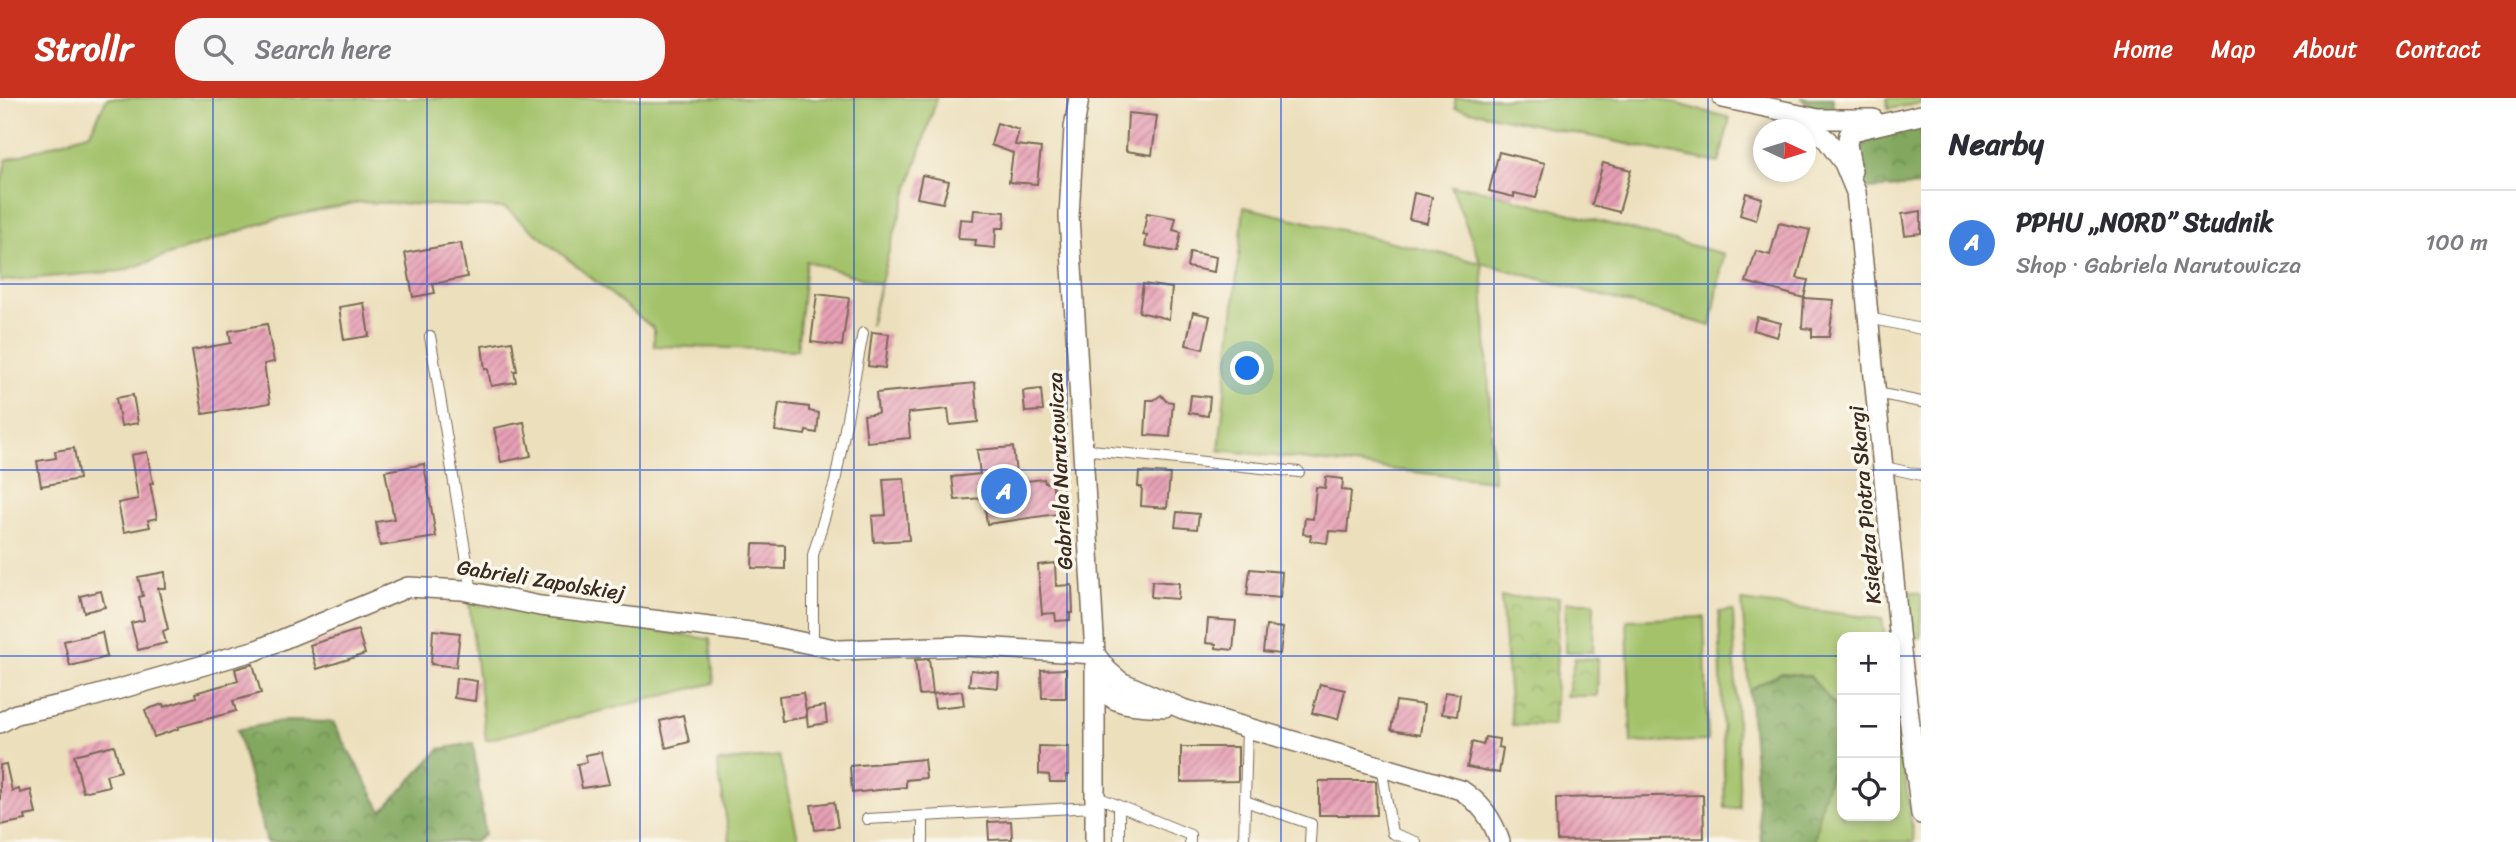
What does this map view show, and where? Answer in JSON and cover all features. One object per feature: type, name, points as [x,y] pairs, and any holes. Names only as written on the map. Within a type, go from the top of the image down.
[{"type":"street","name":"Gabriela Narutowicza","points":[[1079,98],[1074,128],[1069,216],[1095,654],[1095,842]]},
{"type":"street","name":"Księdza Piotra Skargi","points":[[1723,98],[1818,119],[1911,117]]},
{"type":"street","name":"Księdza Piotra Skargi","points":[[1789,112],[1827,140],[1844,163],[1856,192]]},
{"type":"street","name":"Księdza Piotra Skargi","points":[[1911,117],[1860,129],[1849,135],[1847,144],[1856,192],[1901,652],[1916,723],[1921,814]]},
{"type":"street","name":"Gabrieli Zapolskiej","points":[[0,723],[16,714],[70,704],[257,650],[408,587],[472,592],[540,606],[758,633],[839,650],[964,646],[1095,654]]},
{"type":"street","points":[[1095,654],[1121,682],[1183,709],[1448,785],[1471,796],[1489,815],[1500,842]]},
{"type":"street","points":[[1121,682],[1096,684],[1107,697],[1128,705],[1183,709]]},
{"type":"street","points":[[1095,725],[1107,713],[1128,705]]},
{"type":"lane","points":[[1869,318],[1921,329]]},
{"type":"lane","points":[[813,645],[813,555],[835,482],[863,333]]},
{"type":"lane","points":[[430,336],[472,592]]},
{"type":"lane","points":[[1877,393],[1921,401]]},
{"type":"lane","points":[[1081,449],[1299,472]]},
{"type":"lane","points":[[1885,467],[1921,475]]},
{"type":"lane","points":[[1244,842],[1247,727]]},
{"type":"lane","points":[[1381,765],[1392,833],[1416,842]]},
{"type":"lane","points":[[1245,800],[1311,824],[1310,842]]},
{"type":"lane","points":[[867,819],[923,817],[1094,801],[1119,807],[1191,835],[1190,842]]},
{"type":"lane","points":[[1119,807],[1119,842]]},
{"type":"lane","points":[[923,817],[923,842]]},
{"type":"green space","points":[[107,98],[937,98],[890,247],[870,326],[880,284],[806,261],[797,350],[654,346],[654,329],[505,208],[360,202],[272,220],[122,271],[0,281],[0,189],[6,160],[90,133]]},
{"type":"green space","points":[[1455,98],[1655,98],[1730,118],[1719,163],[1455,108]]},
{"type":"green space","points":[[1802,98],[1833,98],[1833,114],[1820,114]]},
{"type":"green space","points":[[1887,98],[1921,98],[1921,103],[1888,109]]},
{"type":"green space","points":[[1921,128],[1921,186],[1865,189],[1859,161],[1866,143],[1892,132]]},
{"type":"green space","points":[[1451,186],[1473,188],[1724,254],[1711,326],[1482,263],[1494,481],[1219,450],[1244,207],[1481,263]]},
{"type":"green space","points":[[1901,590],[1921,594],[1921,638],[1908,637]]},
{"type":"green space","points":[[1501,597],[1559,597],[1554,726],[1512,725]]},
{"type":"green space","points":[[1742,601],[1882,619],[1884,632],[1837,632],[1837,709],[1810,676],[1781,673],[1749,690]]},
{"type":"green space","points":[[1566,602],[1594,602],[1593,652],[1565,652]]},
{"type":"green space","points":[[469,603],[710,639],[714,683],[486,740]]},
{"type":"green space","points":[[1733,611],[1740,808],[1725,808],[1719,612]]},
{"type":"green space","points":[[1704,617],[1708,741],[1631,743],[1627,620]]},
{"type":"green space","points":[[1575,658],[1598,659],[1597,696],[1566,696]]},
{"type":"green space","points":[[1781,673],[1810,676],[1837,709],[1837,757],[1822,799],[1814,842],[1761,842],[1749,690]]},
{"type":"green space","points":[[282,721],[333,722],[382,811],[440,749],[473,743],[485,834],[475,842],[267,842],[237,730]]},
{"type":"green space","points":[[1900,743],[1914,842],[1814,842],[1822,799],[1837,757],[1837,821],[1900,821]]},
{"type":"green space","points":[[779,756],[799,842],[730,842],[717,762]]},
{"type":"building","points":[[1128,113],[1157,116],[1152,155],[1126,151]]},
{"type":"building","points":[[997,123],[1019,130],[1015,145],[1041,148],[1037,184],[1009,182],[1013,153],[991,145]]},
{"type":"building","points":[[1499,152],[1545,163],[1536,198],[1514,193],[1514,197],[1489,191]]},
{"type":"building","points":[[1603,163],[1631,170],[1619,212],[1592,205]]},
{"type":"building","points":[[922,175],[949,181],[943,203],[917,198]]},
{"type":"building","points":[[1414,193],[1432,197],[1427,223],[1409,219]]},
{"type":"building","points":[[1746,193],[1762,198],[1756,220],[1740,215]]},
{"type":"building","points":[[974,210],[1005,212],[1004,228],[996,228],[995,248],[975,246],[976,240],[958,239],[960,219],[973,220]]},
{"type":"building","points":[[1921,211],[1921,233],[1905,235],[1902,214]]},
{"type":"building","points":[[1147,213],[1176,218],[1173,230],[1181,232],[1177,252],[1145,246],[1147,236],[1143,235]]},
{"type":"building","points":[[1779,223],[1810,230],[1797,278],[1808,280],[1804,298],[1746,282],[1756,251],[1770,255]]},
{"type":"building","points":[[461,243],[467,277],[433,284],[435,293],[413,297],[405,253]]},
{"type":"building","points":[[1190,252],[1216,257],[1214,272],[1187,267]]},
{"type":"building","points":[[1143,284],[1172,288],[1169,319],[1139,312]]},
{"type":"building","points":[[817,294],[849,298],[842,346],[811,342]]},
{"type":"building","points":[[1804,298],[1834,300],[1829,337],[1812,337],[1812,329],[1802,328]]},
{"type":"building","points":[[364,303],[369,336],[344,340],[339,307]]},
{"type":"building","points":[[1193,312],[1210,316],[1203,349],[1186,345]]},
{"type":"building","points":[[1757,317],[1781,323],[1777,337],[1753,330]]},
{"type":"building","points":[[267,324],[274,362],[264,364],[270,403],[203,414],[192,350],[231,343],[229,331]]},
{"type":"building","points":[[872,332],[889,334],[885,368],[868,366]]},
{"type":"building","points":[[512,341],[516,382],[491,386],[488,369],[485,369],[482,346]]},
{"type":"building","points":[[975,383],[978,422],[950,425],[948,409],[908,413],[910,438],[867,442],[864,415],[878,413],[876,393]]},
{"type":"building","points":[[1041,389],[1043,411],[1025,412],[1023,391]]},
{"type":"building","points":[[133,395],[138,423],[121,426],[116,398]]},
{"type":"building","points":[[1161,395],[1166,401],[1173,402],[1170,437],[1145,435],[1147,400],[1154,400]]},
{"type":"building","points":[[1191,395],[1210,397],[1208,416],[1189,413]]},
{"type":"building","points":[[779,403],[809,407],[809,411],[819,413],[817,433],[806,431],[805,435],[775,431]]},
{"type":"building","points":[[524,422],[531,456],[501,462],[494,428]]},
{"type":"building","points":[[1013,447],[1017,482],[1044,479],[1045,483],[1052,482],[1057,514],[987,524],[984,498],[955,500],[952,477],[980,474],[977,450]]},
{"type":"building","points":[[74,448],[79,479],[41,486],[37,461],[56,458],[55,451]]},
{"type":"building","points":[[147,452],[157,518],[148,520],[150,527],[124,532],[118,503],[138,499],[131,455]]},
{"type":"building","points":[[424,464],[436,537],[380,546],[376,522],[394,519],[385,471]]},
{"type":"building","points":[[1139,472],[1170,474],[1167,508],[1141,506],[1142,487],[1138,487]]},
{"type":"building","points":[[1326,477],[1343,479],[1342,490],[1351,491],[1347,532],[1329,531],[1327,543],[1310,541],[1311,535],[1303,534],[1305,518],[1313,519],[1316,487],[1325,488]]},
{"type":"building","points":[[904,478],[909,540],[874,542],[872,516],[886,515],[883,479]]},
{"type":"building","points":[[1177,512],[1199,514],[1197,529],[1175,527]]},
{"type":"building","points":[[753,544],[785,545],[785,569],[752,568]]},
{"type":"building","points":[[1055,563],[1056,586],[1072,585],[1073,613],[1070,613],[1070,620],[1056,621],[1055,613],[1042,614],[1038,565]]},
{"type":"building","points":[[1250,569],[1282,572],[1280,598],[1247,595]]},
{"type":"building","points":[[165,572],[166,588],[158,588],[168,629],[163,631],[166,643],[138,650],[131,623],[144,620],[139,597],[143,596],[138,577]]},
{"type":"building","points":[[1152,581],[1179,583],[1178,599],[1151,597]]},
{"type":"building","points":[[101,591],[105,607],[84,612],[80,596]]},
{"type":"building","points":[[1208,619],[1236,621],[1233,650],[1216,648],[1216,644],[1206,643]]},
{"type":"building","points":[[1266,626],[1283,628],[1280,654],[1263,652]]},
{"type":"building","points":[[358,630],[365,654],[317,669],[310,645]]},
{"type":"building","points":[[433,630],[460,633],[456,667],[431,664]]},
{"type":"building","points":[[102,632],[107,657],[70,666],[64,641]]},
{"type":"building","points":[[929,659],[933,694],[919,695],[915,660]]},
{"type":"building","points":[[253,664],[261,693],[233,701],[236,711],[178,727],[154,737],[145,710],[163,704],[164,707],[196,697],[195,693],[238,681],[235,669]]},
{"type":"building","points":[[1066,669],[1066,698],[1042,698],[1041,670]]},
{"type":"building","points":[[971,670],[999,673],[998,688],[969,685]]},
{"type":"building","points":[[456,678],[477,681],[475,701],[454,698]]},
{"type":"building","points":[[1320,684],[1345,690],[1338,719],[1312,713]]},
{"type":"building","points":[[962,691],[964,705],[935,708],[933,694]]},
{"type":"building","points":[[1445,692],[1460,694],[1457,716],[1442,714]]},
{"type":"building","points":[[803,693],[807,717],[782,721],[779,696]]},
{"type":"building","points":[[1396,701],[1424,705],[1420,735],[1391,730]]},
{"type":"building","points":[[825,706],[827,723],[808,726],[806,709]]},
{"type":"building","points":[[683,715],[689,742],[666,748],[660,721]]},
{"type":"building","points":[[1485,737],[1499,739],[1498,747],[1503,748],[1499,773],[1467,767],[1472,742],[1483,745]]},
{"type":"building","points":[[114,745],[121,771],[106,775],[109,786],[83,792],[74,755]]},
{"type":"building","points":[[1039,746],[1069,747],[1069,775],[1066,775],[1066,782],[1050,782],[1049,775],[1039,774]]},
{"type":"building","points":[[1181,747],[1238,747],[1238,781],[1181,782]]},
{"type":"building","points":[[601,752],[609,784],[582,788],[577,764],[587,762],[585,755]]},
{"type":"building","points":[[924,759],[926,778],[906,780],[906,787],[852,793],[850,766]]},
{"type":"building","points":[[6,764],[12,791],[19,789],[20,793],[31,790],[36,814],[25,816],[26,820],[0,825],[0,765]]},
{"type":"building","points":[[1319,781],[1376,781],[1377,815],[1319,815]]},
{"type":"building","points":[[1703,795],[1704,838],[1557,841],[1556,798]]},
{"type":"building","points":[[834,802],[838,827],[815,830],[811,805]]},
{"type":"building","points":[[1011,821],[1012,839],[989,840],[988,822]]},
{"type":"place","name":"PPHU „NORD” Studnik","points":[[1004,491]]}]
